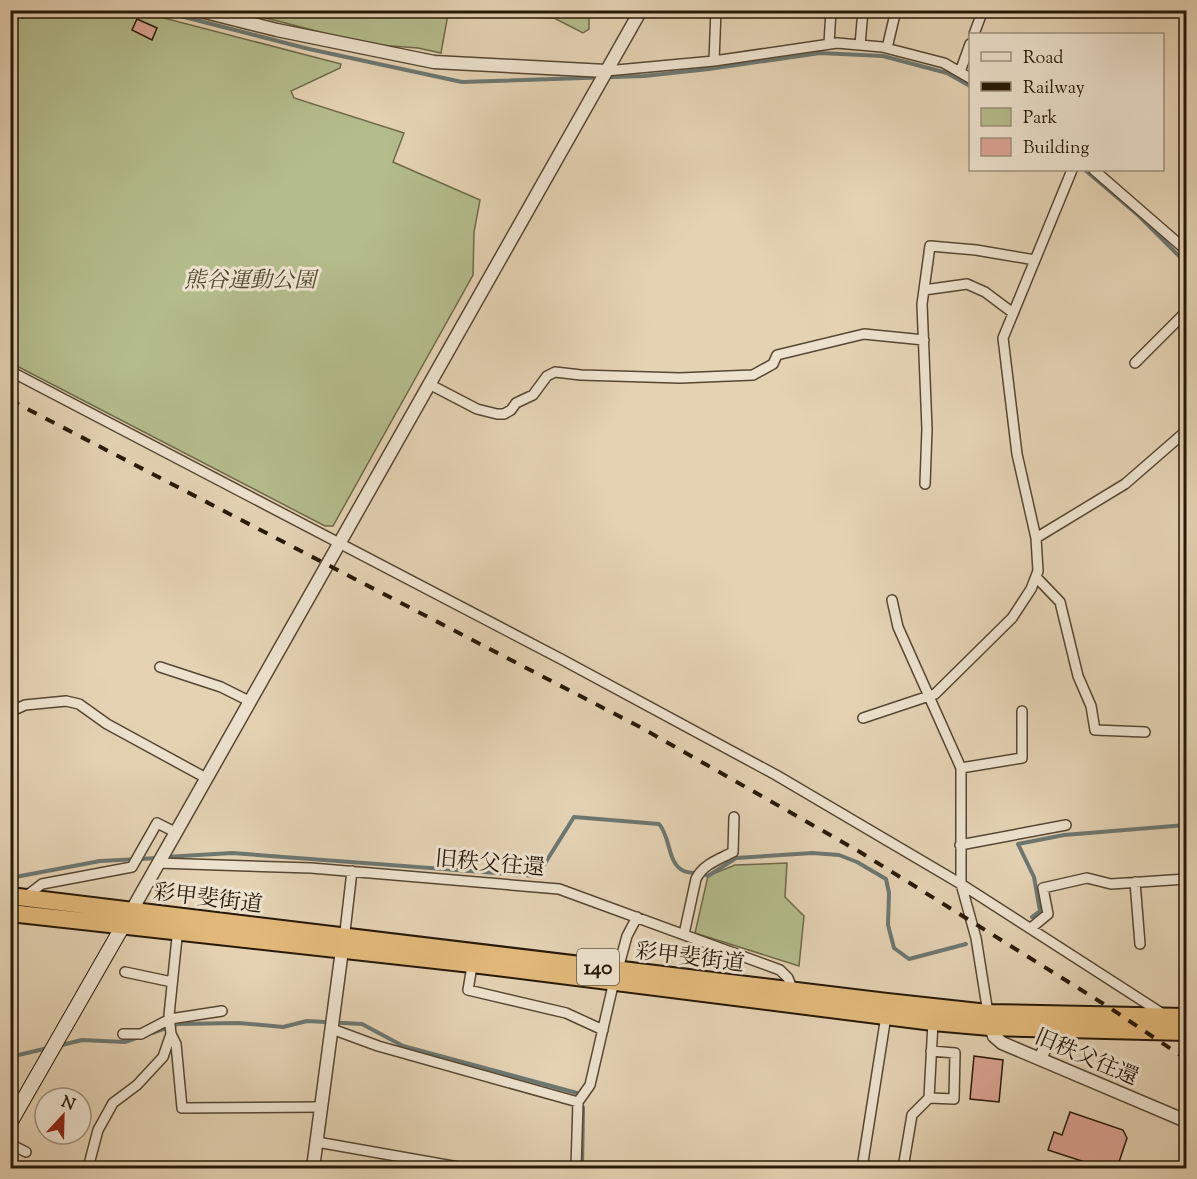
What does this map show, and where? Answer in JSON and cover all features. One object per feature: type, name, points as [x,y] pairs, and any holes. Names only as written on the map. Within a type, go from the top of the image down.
[{"type":"highway","name":"彩甲斐街道","points":[[17,897],[132,910],[178,924]]},
{"type":"highway","name":"彩甲斐街道","points":[[10,913],[123,927],[178,924],[616,975],[793,992],[1054,1028],[1186,1030]]},
{"type":"highway","name":"彩甲斐街道","points":[[616,975],[933,1022],[1186,1017]]},
{"type":"main road","points":[[10,1123],[132,910]]},
{"type":"street","points":[[197,10],[277,30],[434,62],[606,71],[714,61],[829,44],[887,48],[945,63],[969,77]]},
{"type":"street","points":[[132,910],[641,10]]},
{"type":"street","points":[[714,61],[716,10]]},
{"type":"street","points":[[829,44],[831,10]]},
{"type":"street","points":[[860,45],[863,10]]},
{"type":"street","points":[[887,48],[896,10]]},
{"type":"street","points":[[974,33],[983,10]]},
{"type":"street","points":[[960,72],[969,47]]},
{"type":"street","points":[[863,718],[935,694],[1012,618],[1036,577],[1038,571],[1036,538],[1017,454],[1003,338],[1072,171]]},
{"type":"street","points":[[1095,171],[1186,250]]},
{"type":"street","points":[[925,484],[927,429],[922,304],[930,246],[976,250],[1035,260]]},
{"type":"street","points":[[924,290],[967,284],[985,292],[1013,313]]},
{"type":"street","points":[[1135,363],[1186,312]]},
{"type":"street","points":[[429,384],[477,409],[497,414],[511,410],[516,403],[533,395],[548,376],[555,372],[680,378],[753,375],[773,364],[777,355],[864,334],[924,340]]},
{"type":"street","points":[[10,371],[561,659],[776,775],[961,884],[1186,1030]]},
{"type":"street","points":[[1036,538],[1125,484],[1186,431]]},
{"type":"street","points":[[1036,577],[1060,602],[1078,676],[1091,706],[1095,730],[1145,732]]},
{"type":"street","points":[[892,600],[898,627],[961,768],[961,884],[976,938],[989,1020]]},
{"type":"street","points":[[160,667],[221,687],[249,700]]},
{"type":"street","points":[[10,712],[25,705],[66,701],[79,704],[107,724],[206,778]]},
{"type":"street","points":[[961,768],[1022,758],[1022,711]]},
{"type":"street","points":[[684,934],[699,872],[734,852],[734,817]]},
{"type":"street","points":[[17,897],[42,884],[132,867],[157,823],[175,832]]},
{"type":"street","points":[[960,845],[1066,825]]},
{"type":"street","name":"旧秩父往還","points":[[158,863],[228,864],[352,871],[559,889],[780,970],[788,978],[793,992]]},
{"type":"street","points":[[313,1168],[352,871]]},
{"type":"street","points":[[1031,928],[1048,914],[1043,888],[1088,878],[1112,884],[1186,880]]},
{"type":"street","points":[[1135,882],[1140,944]]},
{"type":"street","points":[[576,1168],[578,1102],[591,1085],[616,975],[627,936],[637,917]]},
{"type":"street","points":[[178,924],[170,1019],[171,1034],[176,1044],[182,1108],[321,1107]]},
{"type":"street","points":[[473,958],[468,990],[566,1013],[603,1030]]},
{"type":"street","points":[[125,972],[172,982]]},
{"type":"street","points":[[123,1034],[141,1034],[170,1019],[222,1011]]},
{"type":"street","points":[[862,1168],[886,1016]]},
{"type":"street","name":"旧秩父往還","points":[[989,1020],[994,1036],[1002,1043],[1186,1121]]},
{"type":"street","points":[[903,1168],[912,1115],[928,1098],[933,1022]]},
{"type":"street","points":[[1040,1059],[1054,1028]]},
{"type":"street","points":[[332,1029],[378,1046],[578,1102]]},
{"type":"street","points":[[88,1168],[98,1130],[113,1103],[137,1084],[163,1057],[171,1034]]},
{"type":"street","points":[[928,1098],[954,1099],[955,1053],[931,1052]]},
{"type":"street","points":[[317,1142],[464,1168]]},
{"type":"street","points":[[10,1144],[26,1152]]},
{"type":"green space","points":[[589,10],[589,29],[583,33],[554,18],[448,14],[441,53],[418,48],[366,44],[239,11]]},
{"type":"green space","name":"熊谷運動公園","points":[[10,11],[137,11],[341,64],[340,68],[291,91],[294,98],[404,133],[393,162],[480,200],[474,232],[473,275],[333,526],[325,526],[11,363]]},
{"type":"green space","points":[[787,863],[785,897],[804,916],[799,966],[695,933],[708,876],[735,865]]},
{"type":"building","points":[[137,19],[157,28],[152,40],[132,30]]},
{"type":"building","points":[[974,1056],[1003,1060],[999,1102],[970,1099]]},
{"type":"building","points":[[1070,1112],[1123,1130],[1127,1138],[1117,1168],[1103,1168],[1048,1150],[1054,1132],[1062,1135]]},
{"type":"waterway","points":[[157,10],[309,49],[462,82],[644,76],[820,53],[883,56],[947,73],[969,85]]},
{"type":"waterway","points":[[1086,171],[1138,215],[1186,263]]},
{"type":"waterway","points":[[165,857],[232,853],[537,876],[574,817],[659,824],[679,868],[708,876],[736,858],[812,853],[839,855],[857,862],[886,879],[889,893],[888,925],[894,948],[909,959],[966,944]]},
{"type":"waterway","points":[[1032,917],[1040,911],[1034,877],[1018,844],[1064,835],[1186,825]]},
{"type":"waterway","points":[[10,878],[100,861],[158,858]]},
{"type":"waterway","points":[[152,1033],[177,1024],[239,1023],[283,1027],[307,1021],[362,1024],[403,1046],[577,1093],[583,1108],[582,1168]]},
{"type":"waterway","points":[[58,1046],[82,1040],[125,1042],[139,1037]]},
{"type":"waterway","points":[[10,1057],[48,1048]]},
{"type":"railway","points":[[10,400],[640,727],[860,852],[1107,1006],[1186,1059]]}]
